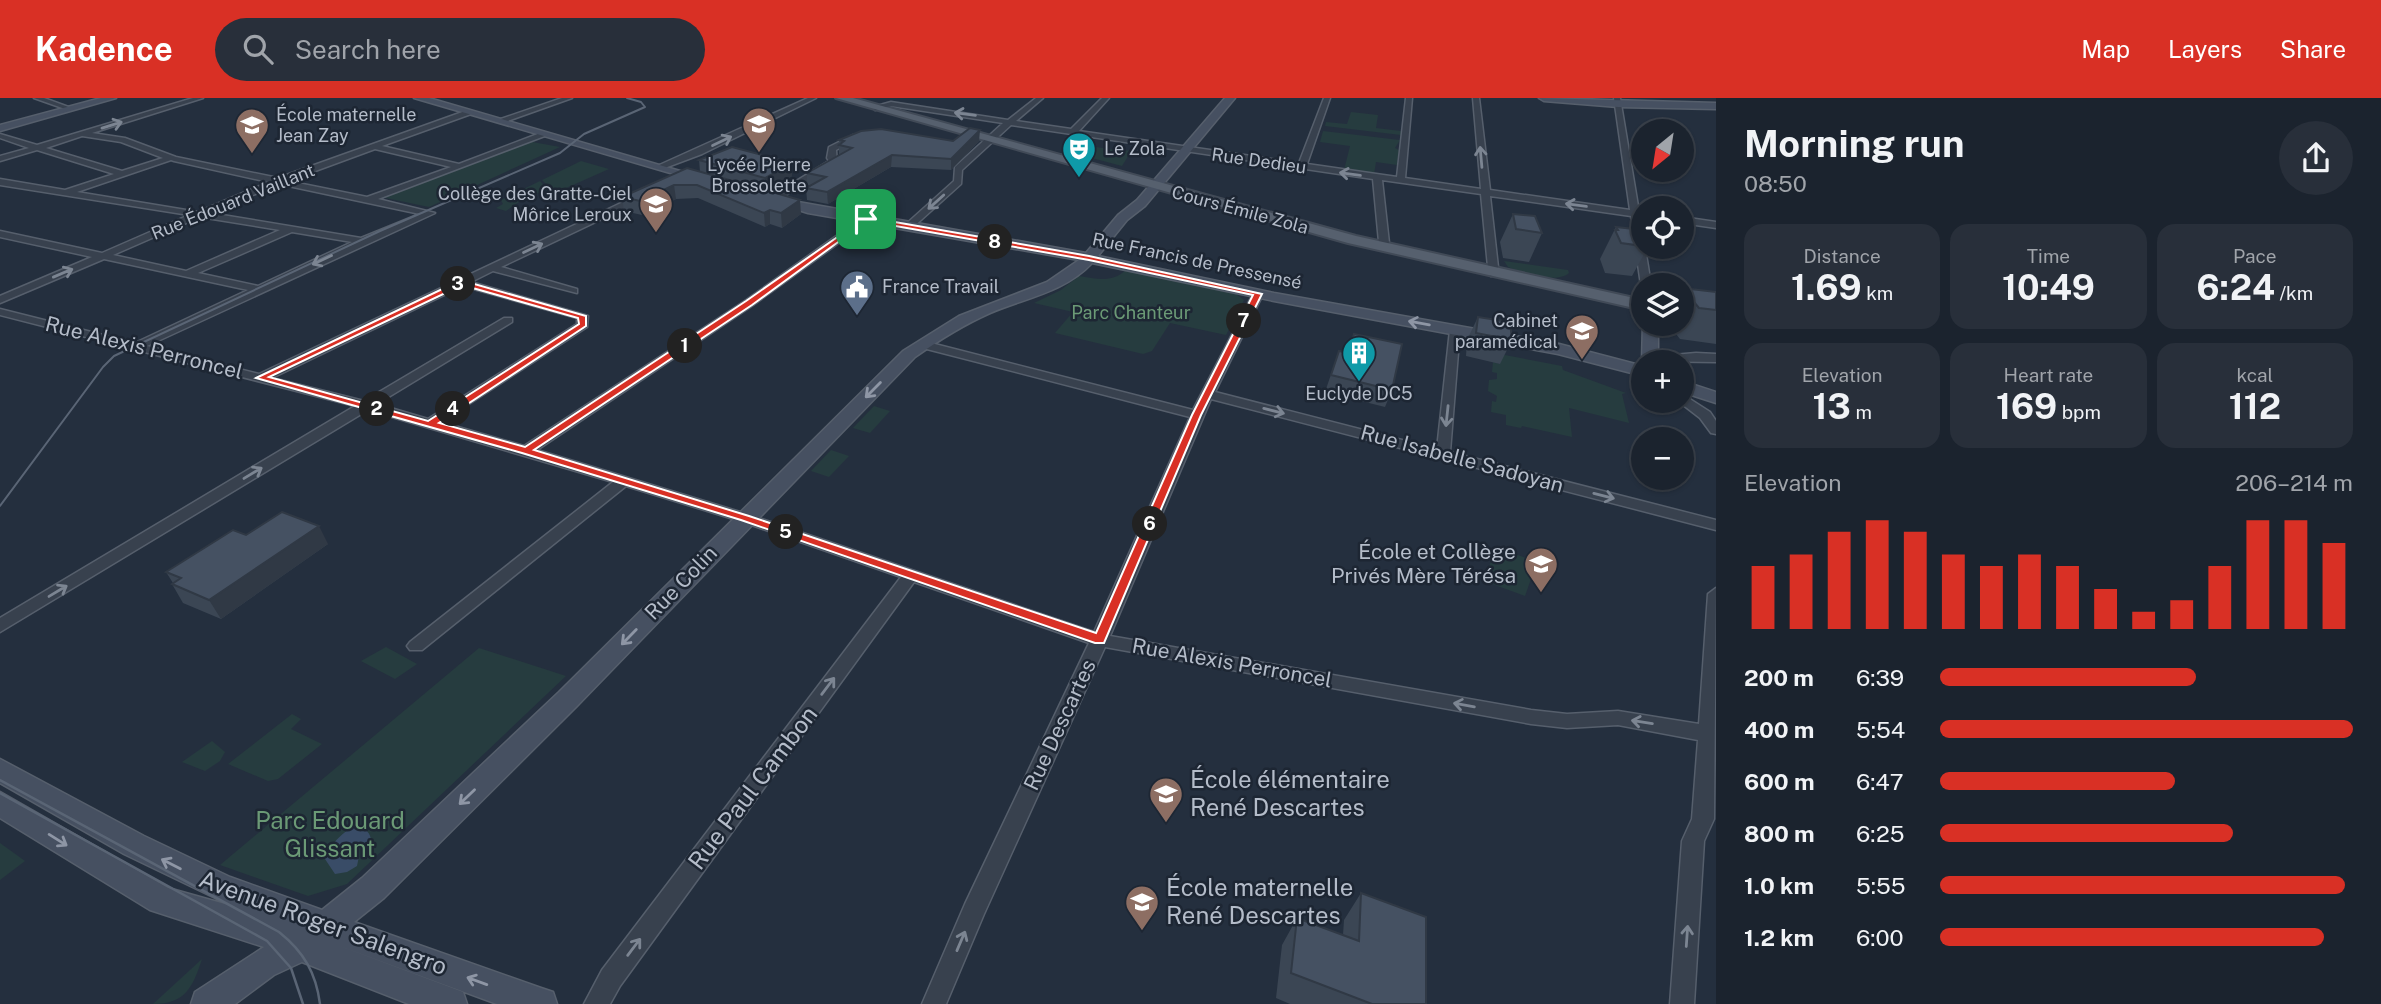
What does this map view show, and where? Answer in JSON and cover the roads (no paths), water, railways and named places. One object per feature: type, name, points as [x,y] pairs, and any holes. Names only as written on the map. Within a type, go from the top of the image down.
[{"type":"main road","name":"Cours Émile Zola","points":[[841,98],[872,103],[988,139],[1380,247],[1631,302]]},
{"type":"street","points":[[37,98],[69,109]]},
{"type":"street","points":[[0,128],[111,98]]},
{"type":"street","points":[[0,159],[200,98]]},
{"type":"street","points":[[499,121],[569,98]]},
{"type":"street","points":[[661,166],[699,152],[813,98]]},
{"type":"street","points":[[908,227],[958,182],[958,169],[987,144],[988,139],[1040,98]]},
{"type":"street","points":[[1073,131],[1106,98]]},
{"type":"street","name":"Rue Colin","points":[[207,1004],[263,964],[299,947],[373,888],[558,708],[909,354],[984,309],[1050,287],[1073,272],[1092,255],[1230,98]]},
{"type":"street","points":[[1303,167],[1327,98]]},
{"type":"street","points":[[1401,181],[1409,98]]},
{"type":"street","points":[[1476,98],[1493,267],[1491,273]]},
{"type":"street","points":[[1544,98],[1716,106]]},
{"type":"street","points":[[426,99],[721,184]]},
{"type":"street","points":[[1618,101],[1636,196]]},
{"type":"street","points":[[872,103],[891,104]]},
{"type":"street","name":"Rue Dedieu","points":[[872,103],[1631,213]]},
{"type":"street","name":"Rue Édouard Vaillant","points":[[0,300],[280,181],[468,112]]},
{"type":"street","points":[[80,134],[122,140],[170,158],[430,213],[363,241],[136,346]]},
{"type":"street","points":[[369,200],[546,134]]},
{"type":"street","points":[[773,199],[834,162],[830,154],[832,149],[864,135]]},
{"type":"street","points":[[0,136],[123,174]]},
{"type":"street","points":[[377,147],[459,166]]},
{"type":"street","points":[[66,193],[170,158]]},
{"type":"street","points":[[671,183],[687,175]]},
{"type":"street","points":[[1377,177],[1384,243],[1380,247]]},
{"type":"street","points":[[0,182],[363,241]]},
{"type":"street","points":[[261,378],[647,194]]},
{"type":"street","name":"Rue Francis de Pressensé","points":[[760,195],[808,209],[1092,255],[1258,294],[1631,362]]},
{"type":"street","points":[[526,451],[749,303],[866,219]]},
{"type":"street","points":[[1694,222],[1716,225]]},
{"type":"street","points":[[187,274],[292,229]]},
{"type":"street","points":[[0,234],[258,289]]},
{"type":"street","points":[[492,268],[573,290]]},
{"type":"street","points":[[431,423],[583,324],[582,316],[461,282]]},
{"type":"street","name":"Rue Descartes","points":[[934,1004],[1197,415],[1258,294]]},
{"type":"street","name":"Rue Alexis Perroncel","points":[[0,312],[365,405],[526,451],[745,518],[1099,639],[1531,717],[1567,721],[1618,718],[1710,734]]},
{"type":"street","points":[[0,626],[508,320]]},
{"type":"street","points":[[1443,454],[1456,330]]},
{"type":"street","points":[[923,345],[1197,415]]},
{"type":"street","points":[[1694,356],[1716,358]]},
{"type":"street","points":[[1694,390],[1716,397]]},
{"type":"street","name":"Rue Isabelle Sadoyan","points":[[1207,394],[1716,525]]},
{"type":"street","points":[[1694,407],[1705,415],[1716,430]]},
{"type":"street","points":[[416,646],[624,481]]},
{"type":"street","name":"Rue Paul Cambon","points":[[596,1004],[611,978],[912,574]]},
{"type":"street","points":[[1682,1004],[1693,841],[1703,819],[1716,594]]},
{"type":"street","name":"Avenue Roger Salengro","points":[[0,770],[70,811],[195,877],[252,901],[541,1004]]},
{"type":"street","name":"Avenue Roger Salengro","points":[[0,804],[161,900],[235,922],[451,1004]]},
{"type":"water","points":[[354,827],[365,830],[371,839],[363,848],[352,847],[349,854],[359,856],[357,866],[347,872],[335,874],[325,859],[327,854],[336,840]]},
{"type":"tram line","points":[[0,506],[103,367],[114,356],[380,231],[560,153],[584,134],[645,107],[641,102],[627,98]]},
{"type":"tram line","points":[[0,780],[279,932],[302,955],[312,973],[320,1004]]},
{"type":"tram line","points":[[0,793],[267,941],[291,968],[303,1004]]},
{"type":"place","name":"Lycée Pierre Brossolette","points":[[759,154]]},
{"type":"place","name":"École maternelle Jean Zay","points":[[252,155]]},
{"type":"place","name":"Le Zola","points":[[1079,179]]},
{"type":"place","name":"Collège des Gratte-Ciel Môrice Leroux","points":[[656,234]]},
{"type":"place","name":"France Travail","points":[[857,317]]},
{"type":"place","name":"Cabinet paramédical","points":[[1582,361]]},
{"type":"place","name":"Euclyde DC5","points":[[1359,383]]},
{"type":"place","name":"École et Collège Privés Mère Térésa","points":[[1541,594]]},
{"type":"place","name":"École élémentaire René Descartes","points":[[1166,824]]},
{"type":"place","name":"École maternelle René Descartes","points":[[1142,932]]},
{"type":"park label","name":"Parc Chanteur","points":[[1131,313]]},
{"type":"park label","name":"Parc Edouard Glissant","points":[[330,835]]}]
